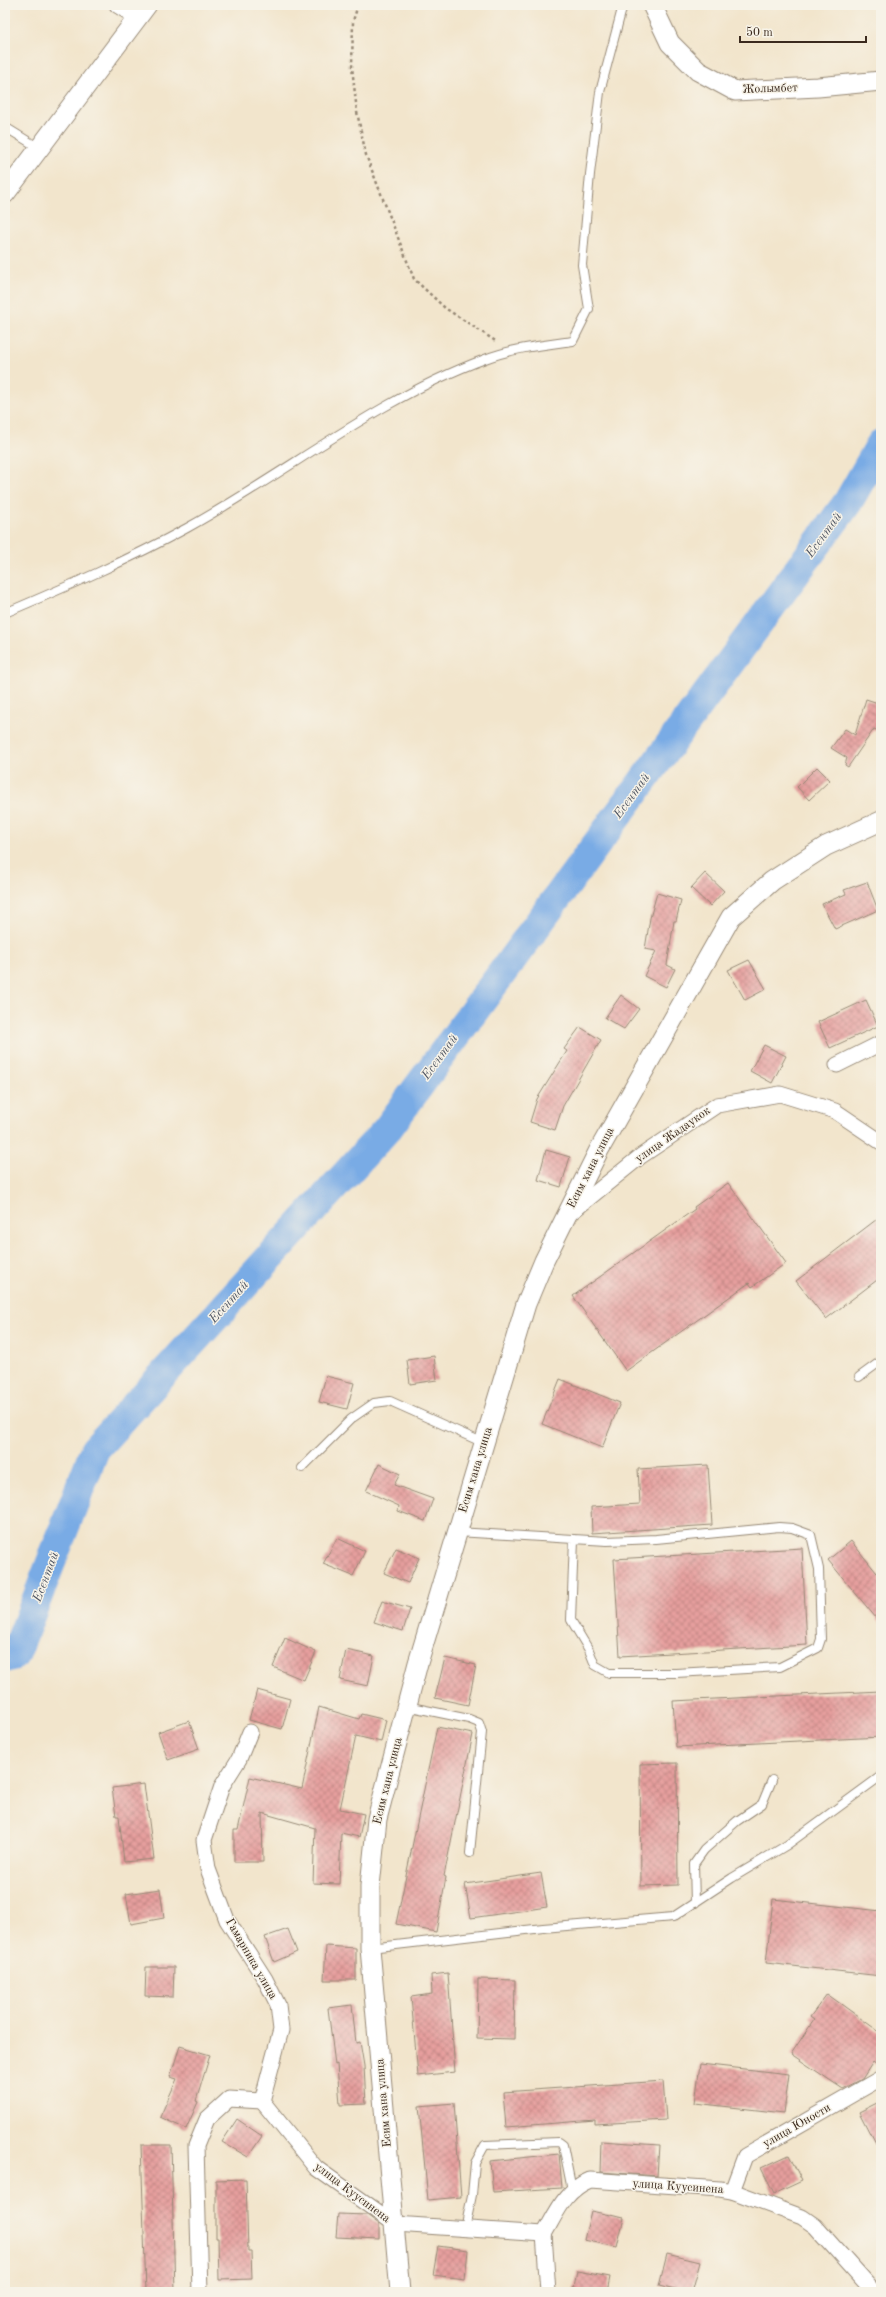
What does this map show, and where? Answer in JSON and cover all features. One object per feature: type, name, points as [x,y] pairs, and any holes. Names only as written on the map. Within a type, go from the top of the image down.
[{"type":"street","points":[[5,194],[142,11],[117,5]]},
{"type":"street","name":"Жолымбет","points":[[652,5],[670,43],[698,71],[735,91],[818,87],[881,81]]},
{"type":"street","name":"Есим хана улица","points":[[400,2292],[370,1948],[370,1886],[377,1819],[406,1706],[526,1304],[544,1261],[603,1143],[731,917],[772,881],[820,850],[881,821]]},
{"type":"street","points":[[837,1065],[881,1043]]},
{"type":"street","name":"улица Жадаукок","points":[[567,1216],[641,1156],[717,1105],[780,1094],[835,1111],[881,1142]]},
{"type":"street","name":"Гамарника улица","points":[[250,1732],[239,1759],[222,1786],[204,1840],[208,1869],[227,1920],[265,1979],[278,2004],[281,2030],[262,2101]]},
{"type":"street","name":"улица Юности","points":[[732,2191],[745,2156],[881,2078]]},
{"type":"street","points":[[200,2292],[196,2146],[207,2119],[229,2099],[262,2101]]},
{"type":"street","name":"улица Куусинена","points":[[262,2101],[316,2168],[394,2224],[544,2234],[572,2190],[577,2185],[590,2180],[732,2191],[802,2218],[815,2226],[874,2292]]},
{"type":"street","points":[[544,2234],[548,2292]]},
{"type":"lane","points":[[5,613],[94,574],[187,528],[403,395],[486,358],[524,349],[573,341],[589,309],[582,265],[590,174],[600,92],[623,5]]},
{"type":"lane","points":[[5,127],[39,148]]},
{"type":"lane","points":[[859,1376],[881,1361]]},
{"type":"lane","points":[[302,1468],[351,1419],[374,1403],[390,1401],[484,1443]]},
{"type":"lane","points":[[457,1532],[574,1539],[607,1541],[656,1539],[779,1527],[792,1528],[811,1535],[820,1569],[821,1639],[818,1648],[780,1667],[676,1674],[608,1673],[596,1665],[571,1620],[574,1539]]},
{"type":"lane","points":[[406,1706],[469,1719],[479,1723],[482,1732],[470,1853]]},
{"type":"lane","points":[[370,1948],[543,1928],[673,1917],[787,1845],[881,1776]]},
{"type":"lane","points":[[695,1903],[694,1864],[704,1850],[737,1821],[762,1804],[772,1780]]},
{"type":"lane","points":[[465,2229],[472,2195],[475,2163],[485,2146],[559,2142],[563,2146],[572,2190]]},
{"type":"path","points":[[358,5],[353,21],[352,67],[364,148],[414,279],[445,308],[501,344],[524,349]]},
{"type":"building","points":[[866,699],[881,704],[881,732],[874,729],[848,767],[845,765],[847,758],[831,748],[845,729],[855,735]]},
{"type":"building","points":[[817,767],[830,780],[809,800],[797,787]]},
{"type":"building","points":[[705,873],[724,891],[710,906],[691,888]]},
{"type":"building","points":[[867,882],[878,910],[835,929],[822,904],[846,894],[844,890]]},
{"type":"building","points":[[657,893],[681,900],[676,921],[674,921],[667,965],[675,969],[666,987],[644,976],[656,951],[645,949],[650,918]]},
{"type":"building","points":[[749,960],[766,989],[745,1000],[728,970]]},
{"type":"building","points":[[621,995],[639,1009],[624,1029],[605,1018]]},
{"type":"building","points":[[866,1000],[878,1026],[830,1048],[818,1022]]},
{"type":"building","points":[[580,1027],[601,1040],[563,1106],[555,1130],[530,1122],[537,1099],[567,1051],[564,1049]]},
{"type":"building","points":[[764,1045],[786,1056],[772,1083],[750,1071]]},
{"type":"building","points":[[546,1150],[570,1157],[561,1187],[538,1180]]},
{"type":"building","points":[[728,1183],[786,1263],[752,1287],[749,1283],[626,1371],[573,1296],[695,1209],[694,1207]]},
{"type":"building","points":[[881,1216],[881,1277],[826,1319],[796,1281]]},
{"type":"building","points":[[434,1356],[437,1380],[410,1384],[407,1360]]},
{"type":"building","points":[[326,1376],[354,1383],[347,1409],[319,1402]]},
{"type":"building","points":[[560,1379],[620,1403],[602,1448],[542,1424]]},
{"type":"building","points":[[379,1464],[400,1474],[394,1485],[433,1499],[425,1521],[398,1511],[399,1506],[366,1491]]},
{"type":"building","points":[[708,1465],[712,1525],[592,1533],[591,1507],[640,1504],[638,1469]]},
{"type":"building","points":[[337,1538],[365,1551],[353,1576],[323,1564]]},
{"type":"building","points":[[851,1541],[881,1578],[881,1624],[828,1560]]},
{"type":"building","points":[[396,1548],[419,1558],[408,1583],[384,1573]]},
{"type":"building","points":[[802,1548],[807,1645],[620,1656],[614,1559]]},
{"type":"building","points":[[382,1601],[410,1609],[403,1631],[374,1622]]},
{"type":"building","points":[[285,1638],[316,1652],[304,1680],[273,1667]]},
{"type":"building","points":[[346,1650],[374,1656],[368,1686],[340,1680]]},
{"type":"building","points":[[445,1658],[476,1665],[468,1705],[435,1698]]},
{"type":"building","points":[[257,1690],[290,1699],[282,1729],[249,1720]]},
{"type":"building","points":[[881,1691],[881,1737],[676,1747],[673,1701]]},
{"type":"building","points":[[319,1707],[359,1719],[361,1714],[386,1720],[381,1742],[356,1736],[340,1809],[364,1814],[359,1837],[341,1833],[339,1884],[313,1883],[315,1828],[262,1813],[263,1862],[234,1862],[234,1830],[238,1830],[250,1777],[302,1789]]},
{"type":"building","points":[[189,1721],[199,1749],[168,1760],[158,1732]]},
{"type":"building","points":[[437,1727],[473,1734],[444,1876],[446,1877],[436,1932],[396,1924]]},
{"type":"building","points":[[677,1763],[678,1885],[641,1886],[640,1764]]},
{"type":"building","points":[[144,1784],[154,1859],[124,1862],[119,1816],[116,1816],[112,1788]]},
{"type":"building","points":[[541,1873],[547,1907],[471,1918],[465,1884]]},
{"type":"building","points":[[160,1889],[164,1918],[131,1924],[126,1894]]},
{"type":"building","points":[[773,1899],[881,1911],[881,1976],[766,1963]]},
{"type":"building","points":[[288,1929],[297,1952],[274,1962],[265,1937]]},
{"type":"building","points":[[326,1946],[356,1948],[356,1980],[324,1980]]},
{"type":"building","points":[[146,1967],[174,1967],[173,1997],[145,1996]]},
{"type":"building","points":[[448,1973],[455,2072],[418,2076],[411,1997],[432,1994],[431,1975]]},
{"type":"building","points":[[478,1979],[515,1980],[514,2039],[477,2038]]},
{"type":"building","points":[[827,1994],[881,2033],[881,2068],[873,2062],[862,2079],[843,2089],[791,2054],[814,2020],[810,2017]]},
{"type":"building","points":[[352,2005],[356,2043],[360,2042],[364,2066],[366,2104],[340,2105],[337,2064],[335,2065],[328,2008]]},
{"type":"building","points":[[180,2046],[210,2055],[196,2101],[198,2102],[186,2129],[160,2117],[177,2079],[170,2077]]},
{"type":"building","points":[[700,2064],[789,2074],[784,2113],[695,2103]]},
{"type":"building","points":[[663,2081],[666,2120],[595,2124],[595,2120],[506,2127],[503,2092]]},
{"type":"building","points":[[881,2101],[881,2155],[859,2112]]},
{"type":"building","points":[[454,2103],[461,2197],[428,2200],[419,2106]]},
{"type":"building","points":[[237,2119],[262,2136],[248,2157],[222,2142]]},
{"type":"building","points":[[601,2141],[659,2145],[657,2176],[600,2172]]},
{"type":"building","points":[[141,2145],[171,2145],[175,2292],[146,2292]]},
{"type":"building","points":[[559,2154],[562,2188],[493,2192],[490,2161]]},
{"type":"building","points":[[789,2155],[802,2181],[774,2194],[761,2168]]},
{"type":"building","points":[[246,2179],[248,2252],[251,2252],[252,2279],[219,2280],[218,2238],[216,2238],[216,2180]]},
{"type":"building","points":[[591,2211],[624,2218],[617,2247],[584,2240]]},
{"type":"building","points":[[338,2214],[367,2215],[379,2224],[379,2239],[336,2237]]},
{"type":"building","points":[[438,2246],[468,2250],[465,2279],[433,2275]]},
{"type":"building","points":[[667,2254],[700,2262],[692,2292],[683,2292],[659,2286]]},
{"type":"building","points":[[577,2271],[610,2277],[607,2292],[573,2292]]},
{"type":"waterway","name":"Есентай","points":[[5,1658],[15,1655],[95,1449],[388,1128],[848,502],[881,444]]}]
